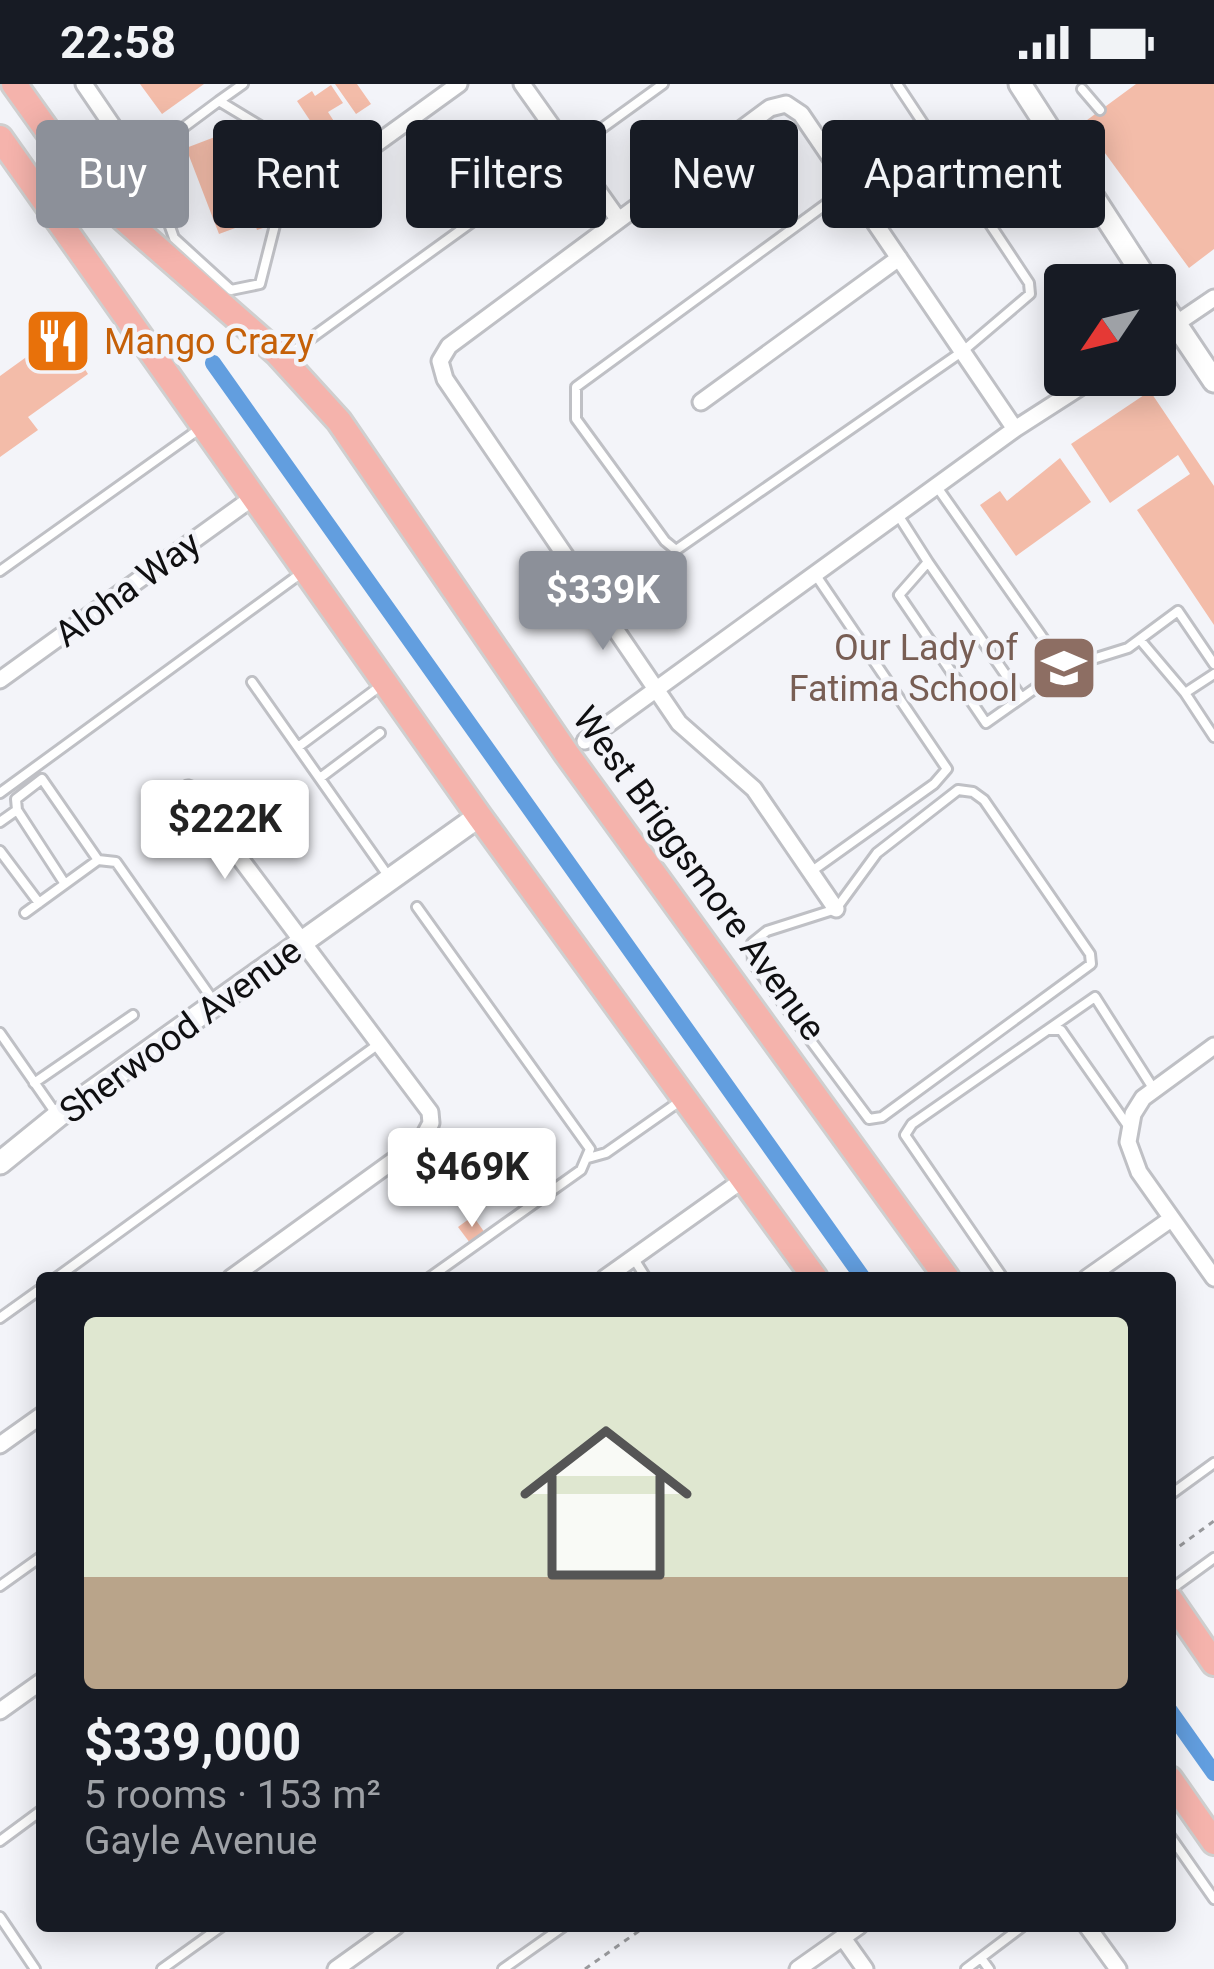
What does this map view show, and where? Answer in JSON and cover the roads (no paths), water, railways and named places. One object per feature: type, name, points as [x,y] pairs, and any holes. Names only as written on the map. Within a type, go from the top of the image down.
[{"type":"main road","name":"West Briggsmore Avenue","points":[[14,84],[109,206],[282,358],[339,421],[567,754],[943,1272]]},
{"type":"main road","points":[[0,139],[479,816],[811,1272]]},
{"type":"main road","points":[[1176,1608],[1214,1663]]},
{"type":"main road","points":[[1176,1788],[1214,1842]]},
{"type":"street","points":[[84,84],[109,120]]},
{"type":"street","points":[[382,139],[459,84]]},
{"type":"street","points":[[521,84],[548,120]]},
{"type":"street","points":[[1020,84],[1136,264]]},
{"type":"street","points":[[822,145],[801,114],[786,104],[770,108],[449,346],[440,362],[445,379],[679,724],[754,789],[836,909]]},
{"type":"street","points":[[606,202],[617,219]]},
{"type":"street","points":[[878,228],[1016,429]]},
{"type":"street","points":[[700,402],[899,258]]},
{"type":"street","points":[[1176,324],[1214,298]]},
{"type":"street","points":[[1176,326],[1214,381]]},
{"type":"street","points":[[585,741],[1067,396]]},
{"type":"street","name":"Aloha Way","points":[[0,680],[255,496]]},
{"type":"street","points":[[188,789],[425,1101],[431,1123],[427,1134],[239,1272]]},
{"type":"street","name":"Sherwood Avenue","points":[[0,1163],[58,1116],[479,816]]},
{"type":"street","points":[[1214,1046],[1143,1098],[1129,1127],[1133,1161],[1214,1278]]},
{"type":"street","points":[[613,1272],[744,1179]]},
{"type":"street","points":[[1096,1272],[1172,1219]]},
{"type":"street","points":[[0,1445],[36,1419]]},
{"type":"street","points":[[0,1711],[36,1685]]},
{"type":"street","points":[[336,1969],[388,1932]]},
{"type":"street","points":[[798,1969],[851,1932]]},
{"type":"street","points":[[1091,1932],[1118,1969]]},
{"type":"street","points":[[843,1938],[866,1969]]},
{"type":"lane","points":[[189,123],[243,84]]},
{"type":"lane","points":[[606,125],[663,84]]},
{"type":"lane","points":[[822,207],[576,386],[576,419],[664,541],[676,550],[963,351],[1026,300],[1029,283],[897,84]]},
{"type":"lane","points":[[1082,89],[1100,110]]},
{"type":"lane","points":[[219,101],[250,120]]},
{"type":"lane","points":[[170,228],[174,238],[232,290],[260,284],[274,228]]},
{"type":"lane","points":[[282,358],[463,228]]},
{"type":"lane","points":[[0,572],[204,425]]},
{"type":"lane","points":[[937,486],[1064,668]]},
{"type":"lane","points":[[898,514],[1021,697]]},
{"type":"lane","points":[[928,562],[899,596],[986,723],[1064,668],[1141,640],[1178,611],[1214,664]]},
{"type":"lane","points":[[0,793],[306,570]]},
{"type":"lane","points":[[810,872],[934,784],[947,769],[815,574]]},
{"type":"lane","points":[[1141,640],[1214,736]]},
{"type":"lane","points":[[1185,693],[1214,674]]},
{"type":"lane","points":[[253,682],[391,880]]},
{"type":"lane","points":[[298,747],[386,682]]},
{"type":"lane","points":[[320,778],[380,734]]},
{"type":"lane","points":[[65,884],[17,810],[16,799],[42,779],[98,860]]},
{"type":"lane","points":[[958,790],[966,790],[984,800],[1093,959],[1088,968],[881,1117],[869,1119],[751,957],[752,943],[760,934],[836,909],[889,841],[958,790]]},
{"type":"lane","points":[[0,823],[17,810]]},
{"type":"lane","points":[[0,851],[39,903]]},
{"type":"lane","points":[[25,913],[98,860],[116,862],[215,1004]]},
{"type":"lane","points":[[417,907],[590,1149],[581,1170],[437,1272]]},
{"type":"lane","points":[[1000,1272],[905,1135],[912,1124],[1095,997],[1154,1088]]},
{"type":"lane","points":[[34,1083],[133,1015]]},
{"type":"lane","points":[[1045,1030],[1061,1030],[1129,1127]]},
{"type":"lane","points":[[0,1034],[58,1116]]},
{"type":"lane","points":[[64,1272],[380,1042]]},
{"type":"lane","points":[[588,1159],[606,1153],[685,1098]]},
{"type":"lane","points":[[633,1258],[642,1272]]},
{"type":"lane","points":[[0,1318],[36,1292]]},
{"type":"lane","points":[[1176,1491],[1214,1463]]},
{"type":"lane","points":[[1176,1586],[1214,1558]]},
{"type":"lane","points":[[0,1586],[36,1560]]},
{"type":"lane","points":[[0,1841],[36,1814]]},
{"type":"lane","points":[[1176,1845],[1214,1899]]},
{"type":"lane","points":[[0,1917],[35,1969]]},
{"type":"lane","points":[[162,1969],[214,1932]]},
{"type":"lane","points":[[503,1969],[555,1932]]},
{"type":"lane","points":[[966,1969],[1015,1932]]},
{"type":"lane","points":[[981,1958],[989,1969]]},
{"type":"waterway","points":[[213,363],[859,1272]]},
{"type":"waterway","points":[[1176,1719],[1214,1773]]},
{"type":"place","name":"Mango Crazy","points":[[58,341]]},
{"type":"place","name":"Our Lady of Fatima School","points":[[1064,668]]}]
